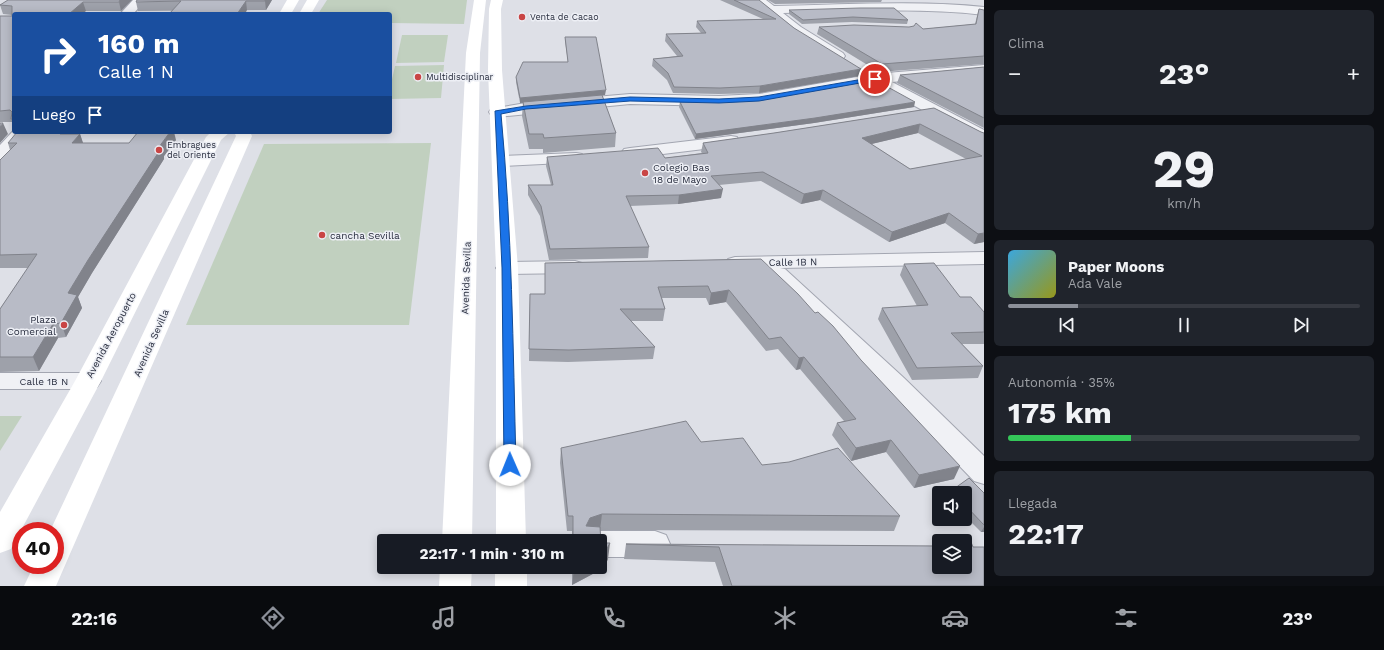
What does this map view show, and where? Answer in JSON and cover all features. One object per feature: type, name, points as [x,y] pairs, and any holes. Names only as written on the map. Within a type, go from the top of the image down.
[{"type":"main road","points":[[286,12],[293,0]]},
{"type":"main road","points":[[306,12],[313,0]]},
{"type":"main road","points":[[497,0],[495,9],[495,70],[497,112],[502,161],[507,268],[511,534]]},
{"type":"main road","name":"Avenida Sevilla","points":[[457,534],[473,53],[478,7]]},
{"type":"main road","points":[[473,53],[495,70]]},
{"type":"main road","points":[[472,96],[495,70]]},
{"type":"main road","name":"Avenida Aeropuerto","points":[[0,540],[88,381],[214,138],[219,134]]},
{"type":"main road","name":"Avenida Sevilla","points":[[64,534],[244,136],[243,134]]},
{"type":"main road","points":[[40,586],[46,574]]},
{"type":"main road","points":[[455,586],[456,574]]},
{"type":"main road","points":[[511,574],[511,586]]},
{"type":"street","points":[[128,12],[140,0]]},
{"type":"street","points":[[759,0],[797,30],[875,79],[984,137]]},
{"type":"street","points":[[771,10],[906,7],[956,8],[984,11]]},
{"type":"street","points":[[797,30],[821,29]]},
{"type":"street","points":[[497,112],[630,99],[719,101],[759,99],[875,79],[984,69]]},
{"type":"street","points":[[910,114],[933,110]]},
{"type":"street","points":[[0,155],[12,133]]},
{"type":"street","points":[[614,155],[746,139]]},
{"type":"street","points":[[502,161],[590,157]]},
{"type":"street","name":"Calle 1B N","points":[[718,263],[984,258]]},
{"type":"street","points":[[764,262],[895,384],[984,473]]},
{"type":"street","points":[[507,268],[593,266]]},
{"type":"street","name":"Calle 1B N","points":[[0,381],[88,381]]},
{"type":"street","points":[[607,544],[679,544]]},
{"type":"green space","points":[[327,0],[467,0],[464,24],[392,23],[392,12],[319,12]]},
{"type":"green space","name":"Multidisciplinar","points":[[402,35],[448,35],[444,62],[396,63]]},
{"type":"green space","name":"Multidisciplinar","points":[[444,65],[441,98],[392,99],[392,79],[395,66]]},
{"type":"green space","name":"cancha Sevilla","points":[[431,143],[409,325],[186,325],[264,144]]},
{"type":"green space","points":[[0,416],[22,416],[0,451]]},
{"type":"building","points":[[8,0],[120,0],[119,2],[83,2],[71,12],[12,12],[12,6],[0,5]]},
{"type":"building","points":[[137,0],[265,0],[246,1],[238,12],[171,12],[181,1],[136,2]]},
{"type":"building","points":[[734,0],[759,0],[794,28],[861,69],[760,86],[720,88],[674,87],[668,73],[653,59],[683,56],[666,34],[706,33],[697,21],[776,19]]},
{"type":"building","points":[[894,8],[908,20],[853,17],[803,20],[789,10]]},
{"type":"building","points":[[979,9],[984,10],[984,56],[882,64],[819,27],[854,25],[909,27],[914,26],[916,23],[923,29],[976,24]]},
{"type":"building","points":[[0,16],[12,16],[12,112],[10,110],[0,111]]},
{"type":"building","points":[[565,37],[596,37],[606,90],[520,98],[516,77],[523,62],[568,62]]},
{"type":"building","points":[[984,67],[984,118],[900,75]]},
{"type":"building","points":[[875,80],[915,102],[815,118],[696,134],[680,102],[760,100]]},
{"type":"building","points":[[602,95],[616,133],[544,138],[543,134],[529,134],[523,102]]},
{"type":"building","points":[[934,108],[984,133],[984,233],[978,234],[949,213],[892,232],[823,190],[804,194],[763,172],[711,176],[723,189],[679,195],[626,196],[649,247],[550,249],[541,206],[528,185],[553,185],[547,157],[658,148],[665,158],[708,153],[703,143]],"holes":[[[920,124],[982,156],[910,169],[862,138]]]},
{"type":"building","points":[[15,134],[80,134],[72,143],[129,143],[136,134],[169,134],[159,147],[162,147],[68,293],[77,295],[61,323],[53,324],[33,357],[0,357],[0,309],[37,254],[0,255],[0,160],[17,143],[8,143]]},
{"type":"building","points":[[761,259],[798,294],[815,313],[818,312],[833,326],[861,360],[960,466],[919,475],[891,440],[856,448],[837,423],[856,419],[804,357],[799,358],[781,337],[769,339],[729,290],[711,293],[708,286],[658,287],[665,309],[620,309],[655,347],[569,350],[529,349],[530,294],[545,294],[545,263]]},
{"type":"building","points":[[934,263],[960,297],[971,297],[984,312],[984,332],[951,333],[983,366],[917,368],[882,308],[928,305],[904,264]]},
{"type":"building","points":[[686,421],[701,442],[743,438],[762,465],[789,462],[838,448],[900,516],[602,514],[590,518],[586,526],[600,527],[600,534],[573,534],[573,516],[568,516],[561,448]]},
{"type":"building","points":[[969,478],[984,493],[984,525],[972,512],[972,486],[958,486]]},
{"type":"building","points":[[626,544],[932,546],[932,574],[972,574],[972,544],[973,547],[984,547],[984,586],[732,586],[719,547]]},
{"type":"place","name":"Venta de Cacao","points":[[522,17]]},
{"type":"place","name":"Multidisciplinar","points":[[418,77]]},
{"type":"place","name":"Embragues del Oriente","points":[[159,150]]},
{"type":"place","name":"Colegio Bas 18 de Mayo","points":[[645,173]]},
{"type":"place","name":"cancha Sevilla","points":[[322,235]]},
{"type":"place","name":"Plaza Comercial","points":[[64,325]]},
{"type":"route","points":[[510,465],[507,268],[502,161],[497,112],[630,99],[719,101],[759,99],[875,79]]}]
